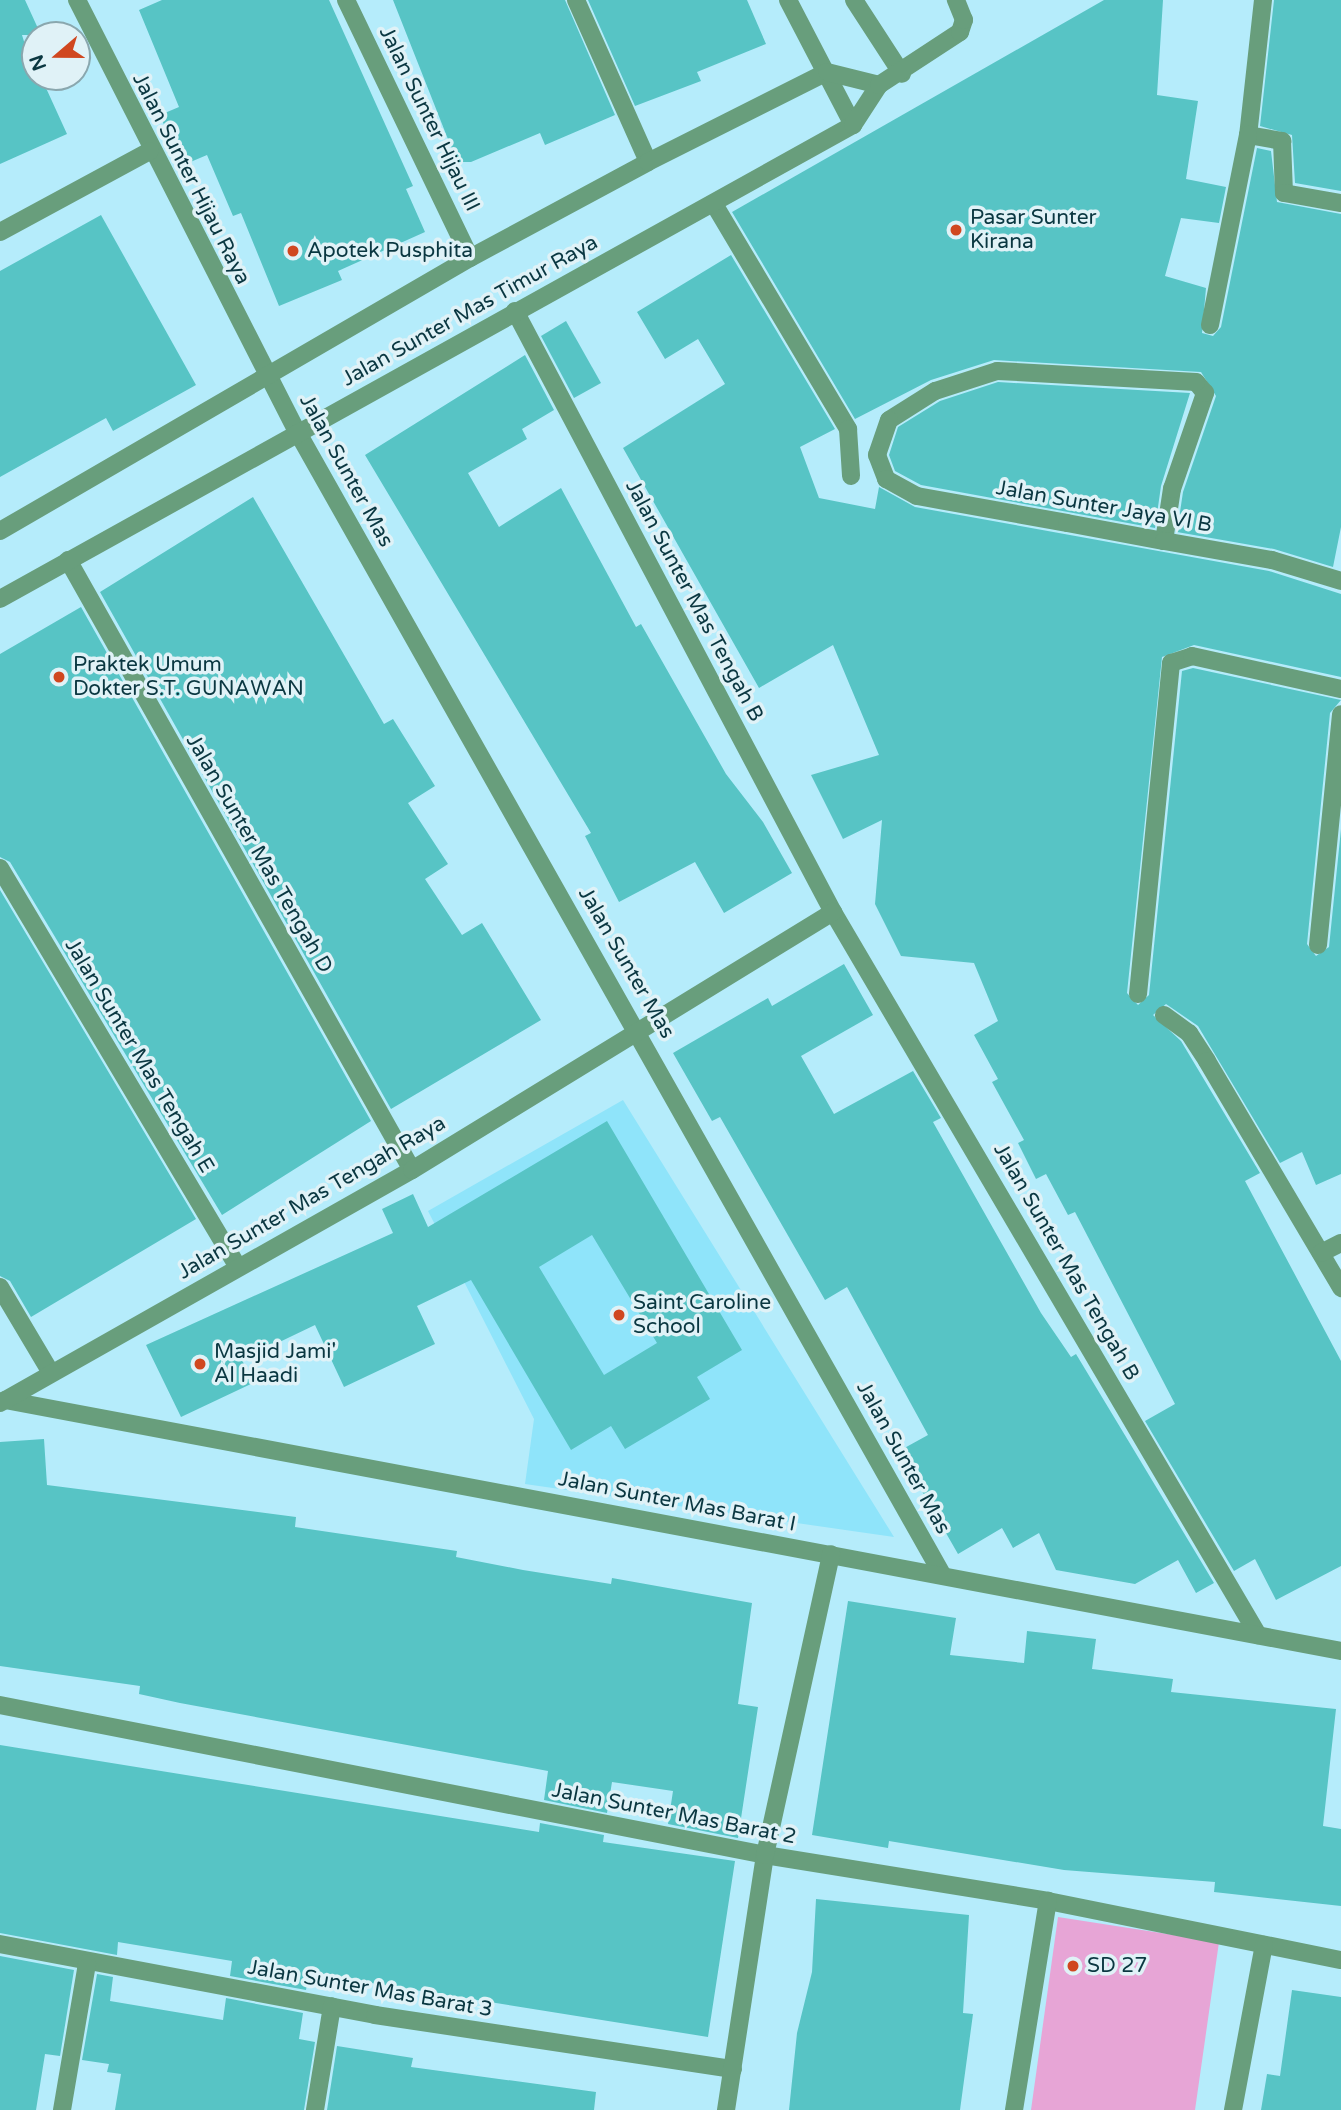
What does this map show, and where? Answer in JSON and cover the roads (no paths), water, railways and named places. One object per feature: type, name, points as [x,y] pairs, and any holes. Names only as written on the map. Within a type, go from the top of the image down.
[{"type":"street","name":"Jalan Sunter Hijau Raya","points":[[77,0],[150,150],[267,377]]},
{"type":"street","name":"Jalan Sunter Hijau III","points":[[346,0],[470,258]]},
{"type":"street","points":[[576,0],[648,162]]},
{"type":"street","points":[[788,0],[853,125]]},
{"type":"street","points":[[854,0],[902,74]]},
{"type":"street","points":[[853,125],[879,85],[902,74],[960,32],[964,20],[956,0]]},
{"type":"street","points":[[1210,325],[1248,135],[1263,0]]},
{"type":"street","points":[[827,72],[879,85]]},
{"type":"street","name":"Jalan Sunter Mas Timur Raya","points":[[0,531],[470,258],[648,162],[827,72]]},
{"type":"street","name":"Jalan Sunter Mas Timur Raya","points":[[0,599],[853,125]]},
{"type":"street","points":[[1248,135],[1282,141],[1284,193],[1341,204]]},
{"type":"street","points":[[0,232],[150,150]]},
{"type":"street","points":[[714,204],[848,429],[851,476]]},
{"type":"street","name":"Jalan Sunter Mas Tengah B","points":[[514,311],[833,912],[1258,1635]]},
{"type":"street","name":"Jalan Sunter Jaya VI B","points":[[1164,541],[1172,489],[1205,393],[1196,382],[997,371],[968,376],[889,420],[877,455],[886,479],[917,496],[1164,541],[1272,560],[1341,581]]},
{"type":"street","name":"Jalan Sunter Mas","points":[[267,377],[637,1028],[942,1574]]},
{"type":"street","name":"Jalan Sunter Mas Tengah D","points":[[68,560],[412,1170]]},
{"type":"street","points":[[1138,994],[1171,663],[1192,656],[1341,689]]},
{"type":"street","points":[[1318,945],[1341,714]]},
{"type":"street","name":"Jalan Sunter Mas Tengah E","points":[[0,868],[238,1267]]},
{"type":"street","points":[[637,1028],[833,912]]},
{"type":"street","points":[[1164,1015],[1189,1033],[1208,1061],[1341,1289]]},
{"type":"street","name":"Jalan Sunter Mas Tengah Raya","points":[[2,1401],[412,1170],[637,1028]]},
{"type":"street","points":[[1321,1253],[1341,1243]]},
{"type":"street","points":[[0,1287],[51,1373]]},
{"type":"street","name":"Jalan Sunter Mas Barat I","points":[[2,1401],[942,1574],[1341,1651]]},
{"type":"street","points":[[726,2110],[765,1855],[831,1554]]},
{"type":"street","name":"Jalan Sunter Mas Barat 2","points":[[0,1705],[765,1855],[1048,1901],[1341,1960]]},
{"type":"street","points":[[1014,2110],[1048,1901]]},
{"type":"street","name":"Jalan Sunter Mas Barat 3","points":[[0,1944],[87,1963],[332,2006],[733,2069]]},
{"type":"street","points":[[1233,2110],[1264,1945]]},
{"type":"street","points":[[62,2110],[87,1963]]},
{"type":"street","points":[[315,2110],[332,2006]]},
{"type":"place","name":"Pasar Sunter Kirana","points":[[956,230]]},
{"type":"place","name":"Apotek Pusphita","points":[[293,251]]},
{"type":"place","name":"Praktek Umum Dokter S.T. GUNAWAN","points":[[59,677]]},
{"type":"place","name":"Saint Caroline School","points":[[619,1315]]},
{"type":"place","name":"Masjid Jami' Al Haadi","points":[[200,1364]]},
{"type":"place","name":"SD 27","points":[[1073,1966]]}]
